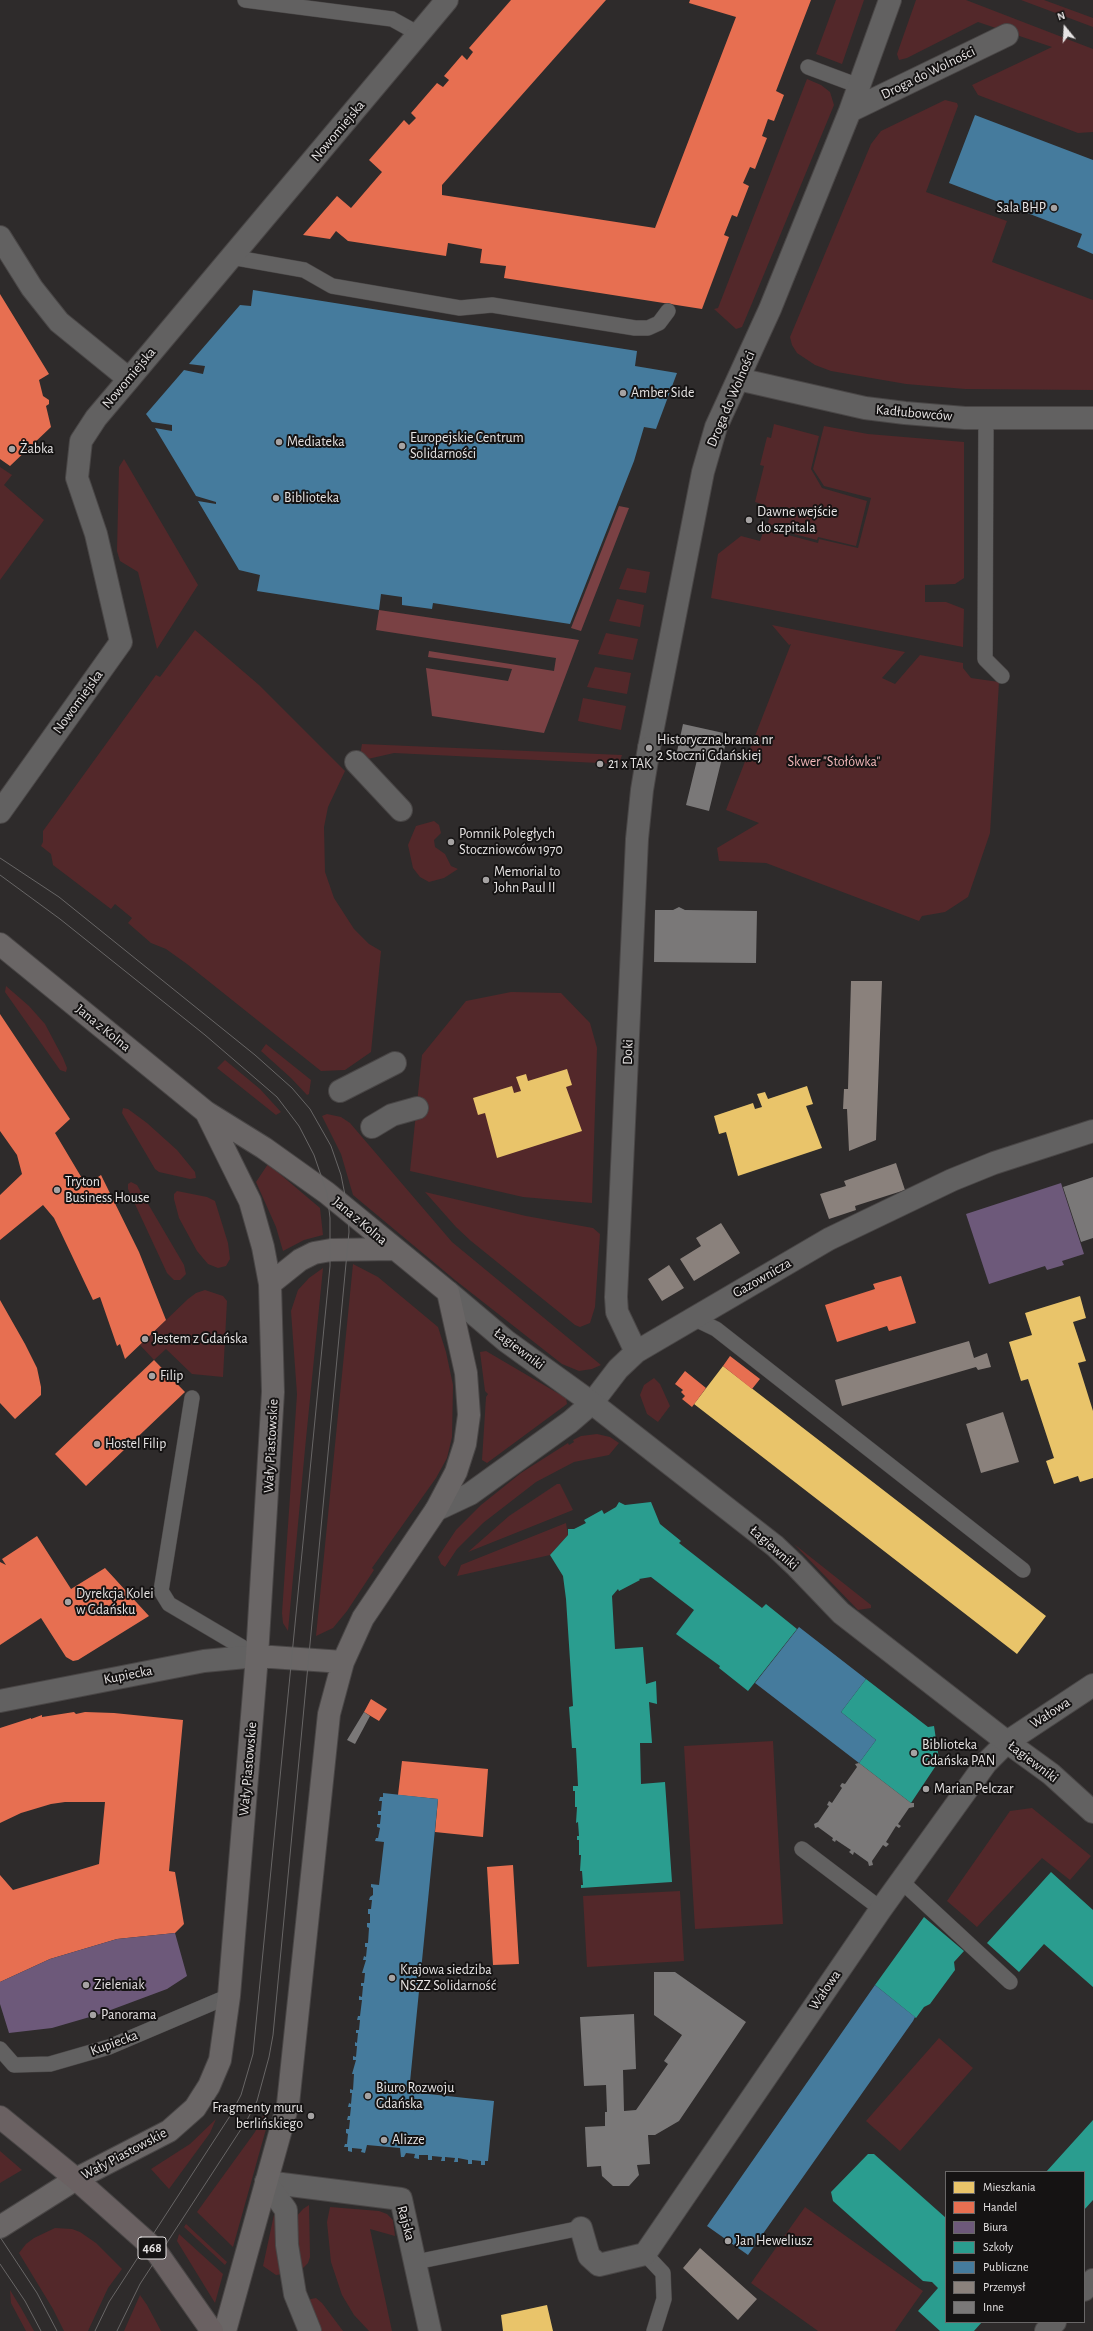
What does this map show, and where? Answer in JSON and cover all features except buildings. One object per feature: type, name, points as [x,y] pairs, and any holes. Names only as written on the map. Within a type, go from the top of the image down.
[{"type":"main road","name":"Jana z Kolna","points":[[0,944],[206,1112],[264,1148],[314,1184],[394,1249]]},
{"type":"main road","name":"Jana z Kolna","points":[[206,1112],[250,1202],[263,1247],[270,1284]]},
{"type":"main road","points":[[225,2331],[288,2104],[329,1714],[343,1662],[363,1618],[436,1510],[456,1472],[465,1444],[469,1415],[466,1373],[448,1292],[394,1249],[331,1250],[314,1253],[300,1260],[270,1284]]},
{"type":"main road","name":"Wały Piastowskie","points":[[0,2227],[76,2179],[152,2142],[183,2120],[195,2108],[210,2086],[220,2060],[229,1996],[257,1656],[273,1392],[270,1284]]},
{"type":"main road","points":[[257,1656],[343,1662]]},
{"type":"main road","name":"468","points":[[0,2117],[76,2179],[158,2254],[212,2331]]},
{"type":"street","name":"Nowomiejska","points":[[0,812],[120,642],[96,534],[77,478],[81,441],[96,418],[128,379],[448,0]]},
{"type":"street","name":"Droga do Wolności","points":[[649,748],[703,472],[716,427],[770,309],[850,111],[890,0]]},
{"type":"street","name":"Droga do Wolności","points":[[850,111],[1007,35]]},
{"type":"street","points":[[0,237],[32,288],[59,322],[128,379]]},
{"type":"street","name":"Kadłubowców","points":[[738,379],[865,408],[965,418],[1093,418]]},
{"type":"street","name":"Doki","points":[[636,1352],[617,1312],[616,1296],[637,839],[642,790],[649,748]]},
{"type":"street","points":[[356,762],[402,810]]},
{"type":"street","points":[[340,1091],[395,1063]]},
{"type":"street","points":[[372,1127],[392,1115],[417,1108]]},
{"type":"street","name":"Gazownicza","points":[[592,1403],[618,1368],[636,1352],[829,1239],[952,1180],[994,1164],[1093,1131]]},
{"type":"street","name":"Łagiewniki","points":[[448,1292],[506,1341],[592,1403],[786,1556],[852,1623],[1051,1774],[1093,1812]]},
{"type":"street","points":[[436,1510],[470,1494],[570,1422],[592,1403]]},
{"type":"street","name":"Kupiecka","points":[[0,1701],[204,1661],[257,1656]]},
{"type":"street","name":"Wałowa","points":[[645,2254],[881,1909],[986,1763],[1007,1742],[1093,1685]]},
{"type":"street","points":[[266,2182],[286,2210],[287,2245],[295,2294],[310,2331]]},
{"type":"street","name":"Rajska","points":[[266,2182],[402,2199],[430,2331]]},
{"type":"street","points":[[581,2228],[589,2256],[599,2265],[645,2254]]},
{"type":"street","points":[[1085,2289],[1093,2280]]},
{"type":"street","points":[[1046,2331],[1054,2323]]},
{"type":"lane","points":[[245,0],[392,18],[419,34]]},
{"type":"lane","points":[[808,67],[859,86]]},
{"type":"lane","points":[[231,258],[304,270],[332,286],[460,308],[492,305],[635,328],[648,328],[659,324],[668,311]]},
{"type":"lane","points":[[986,418],[985,659],[1002,676]]},
{"type":"lane","points":[[693,1318],[716,1329],[1022,1570]]},
{"type":"lane","points":[[192,1398],[161,1591],[169,1604],[257,1656]]},
{"type":"lane","points":[[802,1849],[881,1909]]},
{"type":"lane","points":[[901,1881],[1010,1982]]},
{"type":"lane","name":"Kupiecka","points":[[0,2049],[14,2065],[50,2064],[110,2047],[229,1996]]},
{"type":"lane","points":[[416,2262],[581,2228]]},
{"type":"lane","points":[[645,2254],[663,2273],[664,2300],[654,2331]]},
{"type":"green space","points":[[836,0],[864,0],[842,64],[816,54]]},
{"type":"green space","points":[[916,0],[966,0],[1093,49],[1093,132],[1078,133],[978,95],[972,85],[1052,47],[978,22],[907,58],[899,60],[897,54]]},
{"type":"green space","points":[[1021,0],[1044,0],[1093,18],[1093,27]]},
{"type":"green space","points":[[807,79],[821,85],[830,92],[834,105],[742,327],[736,329],[714,309],[718,308]]},
{"type":"green space","points":[[945,100],[957,103],[958,106],[926,192],[1007,221],[992,262],[1093,300],[1093,390],[965,389],[906,384],[831,371],[815,365],[797,353],[792,345],[790,337],[871,144],[881,131]]},
{"type":"green space","points":[[774,424],[819,436],[811,469],[822,488],[867,501],[856,546],[818,537],[817,540],[790,533],[791,529],[773,525],[767,528],[770,514],[765,505],[755,502],[764,466],[760,465],[767,437],[771,438]]},
{"type":"green space","points":[[824,426],[868,434],[964,442],[964,578],[955,584],[925,585],[925,602],[946,602],[964,609],[963,647],[711,598],[718,554],[741,536],[760,541],[764,529],[772,527],[788,531],[788,535],[818,543],[819,539],[858,548],[871,498],[824,486],[813,469]]},
{"type":"green space","points":[[124,459],[198,585],[157,649],[138,572],[120,561],[117,551],[119,467]]},
{"type":"green space","points":[[0,467],[12,475],[4,485],[44,520],[0,580]]},
{"type":"green space","points":[[627,568],[650,572],[646,593],[619,589]]},
{"type":"green space","points":[[617,599],[644,605],[640,627],[609,621]]},
{"type":"green space","name":"Skwer \"Stołówka\"","points":[[772,625],[905,652],[882,678],[895,684],[920,655],[963,663],[963,668],[971,678],[999,682],[990,833],[968,897],[945,912],[922,916],[919,921],[766,863],[719,861],[717,848],[759,823],[726,810],[791,644],[789,645]]},
{"type":"green space","points":[[195,630],[259,685],[345,771],[328,807],[324,827],[325,872],[334,898],[354,929],[369,944],[381,951],[371,1052],[345,1070],[321,1071],[187,964],[166,949],[151,943],[128,923],[132,918],[115,904],[111,909],[53,865],[51,854],[41,846],[43,842],[43,831],[156,675],[160,677]]},
{"type":"green space","points":[[606,633],[638,639],[633,660],[598,654]]},
{"type":"green space","points":[[595,667],[631,673],[627,694],[587,687]]},
{"type":"green space","points":[[583,698],[626,706],[621,730],[578,721]]},
{"type":"green space","points":[[362,744],[622,755],[619,764],[394,753],[359,761]]},
{"type":"green space","points":[[434,821],[439,825],[441,833],[434,840],[435,847],[445,854],[451,866],[458,869],[444,878],[429,882],[420,877],[413,868],[408,845],[416,826]]},
{"type":"green space","points":[[6,986],[29,1006],[45,1024],[63,1058],[67,1068],[66,1072],[60,1070],[5,992]]},
{"type":"green space","points":[[511,992],[561,993],[590,1023],[597,1048],[592,1203],[523,1197],[410,1171],[422,1055],[466,1001]]},
{"type":"green space","points":[[266,1044],[311,1080],[309,1094],[307,1095],[291,1078],[261,1051]]},
{"type":"green space","points":[[225,1060],[260,1089],[281,1112],[276,1115],[217,1068]]},
{"type":"green space","points":[[123,1108],[128,1109],[147,1123],[177,1150],[195,1172],[196,1178],[190,1179],[159,1172],[155,1169],[122,1113]]},
{"type":"green space","points":[[327,1114],[341,1117],[350,1123],[452,1242],[601,1365],[592,1369],[579,1371],[562,1364],[455,1280],[353,1195],[341,1154],[322,1116]]},
{"type":"green space","points":[[268,1164],[320,1208],[323,1235],[304,1240],[283,1251],[276,1227],[256,1182]]},
{"type":"green space","points":[[131,1182],[137,1185],[184,1265],[186,1274],[180,1280],[174,1280],[167,1273],[128,1189],[128,1184]]},
{"type":"green space","points":[[177,1191],[207,1197],[215,1201],[228,1243],[230,1259],[226,1266],[218,1268],[208,1264],[197,1251],[179,1218],[174,1199],[174,1194]]},
{"type":"green space","points":[[425,1192],[526,1216],[593,1228],[600,1234],[595,1307],[590,1323],[580,1327],[575,1325],[471,1241],[456,1227]]},
{"type":"green space","points":[[353,1264],[378,1277],[438,1327],[446,1352],[453,1385],[452,1437],[447,1458],[436,1478],[372,1568],[374,1570],[347,1611],[333,1628],[316,1636]]},
{"type":"green space","points":[[323,1268],[288,1631],[283,1623],[282,1613],[297,1394],[291,1311],[298,1290],[309,1278]]},
{"type":"green space","points":[[205,1290],[223,1296],[227,1301],[223,1377],[192,1374],[166,1349],[154,1360],[140,1345],[188,1299],[196,1293]]},
{"type":"green space","points":[[486,1351],[566,1398],[567,1404],[487,1463],[482,1460],[486,1397],[488,1394],[485,1391],[480,1352]]},
{"type":"green space","points":[[654,1378],[660,1384],[670,1406],[658,1422],[647,1414],[640,1395],[644,1385]]},
{"type":"green space","points":[[597,1434],[610,1437],[619,1443],[609,1455],[574,1462],[536,1482],[483,1523],[457,1549],[445,1567],[441,1564],[438,1557],[456,1530],[481,1505],[521,1473],[568,1443],[569,1445],[574,1442],[573,1440],[581,1436]]},
{"type":"green space","points":[[557,1484],[560,1484],[573,1510],[468,1552],[509,1516]]},
{"type":"green space","points":[[566,1523],[568,1535],[550,1555],[457,1576],[461,1565]]},
{"type":"green space","points":[[794,1544],[871,1605],[871,1608],[858,1610]]},
{"type":"green space","points":[[773,1741],[783,1924],[695,1929],[684,1746]]},
{"type":"green space","points":[[1032,1808],[1091,1856],[1070,1880],[1042,1858],[977,1927],[947,1901],[1010,1811]]},
{"type":"green space","points":[[680,1891],[684,1961],[587,1967],[583,1896]]},
{"type":"green space","points":[[939,2038],[973,2068],[900,2151],[866,2121]]},
{"type":"green space","points":[[270,2102],[266,2129],[233,2247],[197,2212],[255,2132]]},
{"type":"green space","points":[[216,2119],[210,2133],[169,2189],[151,2169],[190,2144]]},
{"type":"green space","points":[[0,2151],[22,2170],[0,2183]]},
{"type":"green space","points":[[309,2205],[310,2257],[308,2263],[299,2272],[296,2217]]},
{"type":"green space","points":[[330,2207],[379,2211],[387,2214],[393,2220],[395,2236],[370,2229],[392,2331],[369,2331],[354,2315],[342,2295],[331,2262],[327,2222]]},
{"type":"green space","points":[[805,2207],[923,2291],[895,2331],[818,2331],[751,2283]]},
{"type":"green space","points":[[275,2210],[283,2274],[276,2275],[263,2266]]},
{"type":"green space","points":[[186,2224],[227,2262],[225,2265],[184,2227]]},
{"type":"green space","points":[[55,2228],[72,2229],[80,2232],[96,2243],[122,2269],[108,2288],[88,2331],[64,2331],[53,2309],[19,2253],[26,2244],[34,2238]]},
{"type":"green space","points":[[179,2234],[223,2274],[215,2303],[177,2241]]},
{"type":"green space","points":[[10,2290],[34,2331],[26,2331],[11,2303]]},
{"type":"green space","points":[[140,2295],[147,2305],[161,2331],[124,2331]]},
{"type":"green space","points":[[316,2298],[322,2303],[343,2331],[318,2331],[306,2300]]},
{"type":"shaded area","points":[[619,506],[629,508],[581,631],[571,628]]},
{"type":"shaded area","points":[[379,610],[579,640],[544,733],[432,716],[426,668],[508,681],[512,669],[428,657],[429,651],[554,671],[556,658],[376,630]]},
{"type":"tram line","points":[[0,858],[59,897],[255,1055],[292,1088],[310,1109],[331,1146],[341,1175],[348,1210],[349,1232],[273,2035],[269,2057],[257,2101],[247,2120],[140,2284],[117,2331]]},
{"type":"tram line","points":[[0,875],[60,919],[205,1035],[277,1097],[299,1126],[314,1155],[327,1193],[330,1218],[330,1266],[253,2054],[241,2095],[230,2116],[109,2302],[95,2331]]},
{"type":"tram line","points":[[0,2237],[37,2293],[57,2331]]},
{"type":"tram line","points":[[0,2264],[25,2301],[41,2331]]},
{"type":"place","name":"Sala BHP","points":[[1054,208]]},
{"type":"place","name":"Amber Side","points":[[623,393]]},
{"type":"place","name":"Mediateka","points":[[279,442]]},
{"type":"place","name":"Europejskie Centrum Solidarności","points":[[402,446]]},
{"type":"place","name":"Żabka","points":[[12,449]]},
{"type":"place","name":"Biblioteka","points":[[276,498]]},
{"type":"place","name":"Dawne wejście do szpitala","points":[[749,520]]},
{"type":"place","name":"Historyczna brama nr 2 Stoczni Gdańskiej","points":[[649,748]]},
{"type":"place","name":"21 x TAK","points":[[600,764]]},
{"type":"place","name":"Pomnik Poległych Stoczniowców 1970","points":[[451,842]]},
{"type":"place","name":"Memorial to John Paul II","points":[[486,880]]},
{"type":"place","name":"Tryton Business House","points":[[57,1190]]},
{"type":"place","name":"Jestem z Gdańska","points":[[145,1339]]},
{"type":"place","name":"Filip","points":[[152,1376]]},
{"type":"place","name":"Hostel Filip","points":[[97,1444]]},
{"type":"place","name":"Dyrekcja Kolei w Gdańsku","points":[[68,1602]]},
{"type":"place","name":"Biblioteka Gdańska PAN","points":[[914,1753]]},
{"type":"place","name":"Marian Pelczar","points":[[926,1789]]},
{"type":"place","name":"Krajowa siedziba NSZZ Solidarność","points":[[392,1978]]},
{"type":"place","name":"Zieleniak","points":[[86,1985]]},
{"type":"place","name":"Panorama","points":[[93,2015]]},
{"type":"place","name":"Biuro Rozwoju Gdańska","points":[[368,2096]]},
{"type":"place","name":"Fragmenty muru berlińskiego","points":[[311,2116]]},
{"type":"place","name":"Alizze","points":[[384,2140]]},
{"type":"place","name":"Jan Heweliusz","points":[[728,2241]]}]
